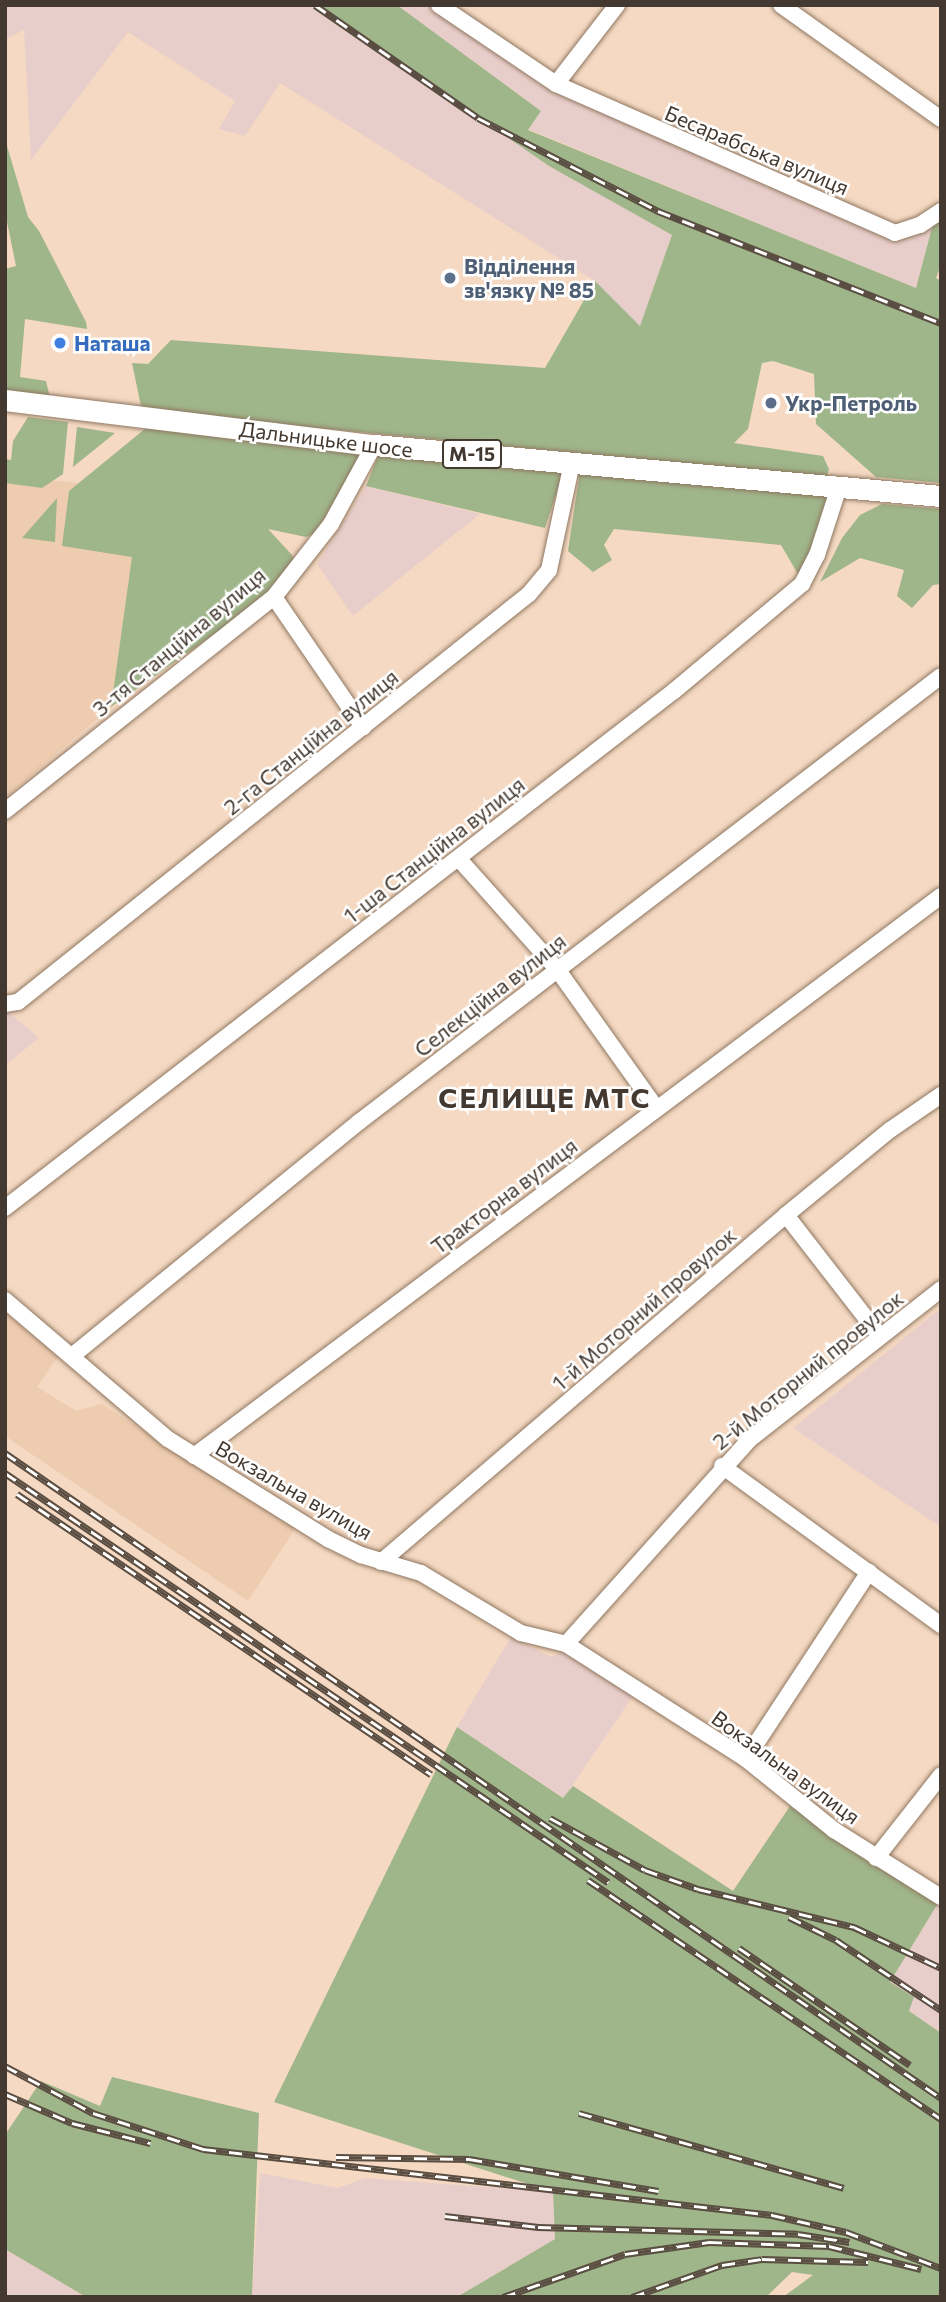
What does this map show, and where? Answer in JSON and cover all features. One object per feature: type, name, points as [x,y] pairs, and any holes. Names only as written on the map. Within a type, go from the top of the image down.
[{"type":"main road","name":"Дальницьке шосе","points":[[5,400],[374,445],[941,496]]},
{"type":"street","name":"Бесарабська вулиця","points":[[439,5],[556,84],[895,233],[920,225],[941,211]]},
{"type":"street","points":[[556,84],[617,5]]},
{"type":"street","points":[[781,5],[941,119]]},
{"type":"street","name":"3-тя Станційна вулиця","points":[[5,811],[274,597],[331,524],[374,445]]},
{"type":"street","name":"2-га Станційна вулиця","points":[[5,1004],[18,1002],[529,594],[549,570],[572,463]]},
{"type":"street","name":"1-ша Станційна вулиця","points":[[5,1208],[458,859],[802,584],[817,555],[839,487]]},
{"type":"street","points":[[274,597],[363,727]]},
{"type":"street","name":"Селекційна вулиця","points":[[72,1356],[134,1301],[557,969],[941,676]]},
{"type":"street","points":[[458,859],[557,969],[656,1108]]},
{"type":"street","name":"Тракторна вулиця","points":[[194,1456],[941,896]]},
{"type":"street","name":"1-й Моторний провулок","points":[[382,1562],[786,1215],[890,1130],[941,1095]]},
{"type":"street","points":[[786,1215],[880,1336]]},
{"type":"street","name":"2-й Моторний провулок","points":[[566,1644],[599,1612],[639,1558],[722,1466],[941,1289]]},
{"type":"street","name":"Вокзальна вулиця","points":[[5,1300],[72,1356],[88,1375],[194,1456],[328,1539],[382,1562],[421,1573],[522,1633],[566,1644],[747,1759],[876,1858],[941,1897]]},
{"type":"street","points":[[722,1466],[941,1625]]},
{"type":"street","points":[[747,1759],[869,1572]]},
{"type":"street","points":[[876,1858],[941,1775]]},
{"type":"shaded area","points":[[5,5],[320,5],[549,166],[672,235],[640,326],[595,281],[280,83],[245,136],[219,129],[235,101],[128,32],[31,160],[24,30],[5,39]]},
{"type":"shaded area","points":[[397,5],[430,5],[560,94],[895,235],[933,224],[916,288],[528,129],[541,111]]},
{"type":"shaded area","points":[[5,476],[142,489],[111,707],[5,798]]},
{"type":"shaded area","points":[[366,486],[480,514],[353,616],[317,564]]},
{"type":"shaded area","points":[[5,1009],[39,1038],[5,1065]]},
{"type":"shaded area","points":[[941,1308],[941,1527],[793,1428]]},
{"type":"shaded area","points":[[5,1313],[58,1356],[37,1387],[76,1411],[102,1404],[295,1529],[248,1601],[5,1436]]},
{"type":"shaded area","points":[[511,1637],[551,1657],[564,1651],[633,1696],[564,1798],[457,1727]]},
{"type":"shaded area","points":[[940,1900],[941,2033],[909,2011],[890,1982]]},
{"type":"shaded area","points":[[260,2173],[338,2188],[365,2178],[553,2192],[555,2239],[457,2297],[252,2297]]},
{"type":"shaded area","points":[[5,2249],[86,2297],[5,2297]]},
{"type":"green space","points":[[315,5],[397,5],[541,111],[528,130],[916,288],[933,224],[941,218],[941,265],[936,278],[941,281],[941,483],[876,477],[816,424],[814,374],[773,361],[762,363],[748,429],[734,443],[823,456],[829,469],[827,477],[142,411],[132,363],[148,364],[171,340],[545,368],[595,281],[640,326],[672,235],[549,166]]},
{"type":"green space","points":[[5,139],[28,217],[39,231],[86,322],[87,329],[25,319],[20,377],[46,381],[51,402],[5,396],[5,269],[16,266],[5,212]]},
{"type":"green space","points":[[28,417],[68,422],[63,474],[42,488],[5,483],[5,459],[11,460],[13,441]]},
{"type":"green space","points":[[77,427],[115,433],[73,467]]},
{"type":"green space","points":[[146,428],[363,451],[316,533],[306,537],[268,529],[292,555],[299,574],[111,707],[132,557],[62,546],[69,491]]},
{"type":"green space","points":[[379,454],[565,468],[545,528],[366,486]]},
{"type":"green space","points":[[580,471],[829,492],[815,556],[799,576],[781,545],[614,529],[604,545],[612,560],[593,572],[568,551]]},
{"type":"green space","points":[[57,498],[55,542],[22,538]]},
{"type":"green space","points":[[882,504],[941,509],[941,584],[933,585],[912,608],[897,596],[904,570],[860,558],[820,582],[842,538],[860,515]]},
{"type":"green space","points":[[457,1727],[563,1798],[573,1786],[733,1891],[790,1806],[940,1900],[890,1982],[914,1997],[909,2011],[941,2033],[941,2297],[783,2297],[813,2275],[792,2272],[766,2297],[457,2297],[555,2239],[553,2192],[274,2102]]},
{"type":"green space","points":[[112,2077],[259,2113],[252,2297],[86,2297],[5,2249],[5,2135],[41,2081],[100,2106]]},
{"type":"railway","points":[[315,5],[478,118],[658,211],[941,323]]},
{"type":"railway","points":[[5,1453],[941,2098]]},
{"type":"railway","points":[[5,1473],[608,1882]]},
{"type":"railway","points":[[17,1494],[431,1774]]},
{"type":"railway","points":[[550,1818],[645,1870],[698,1889],[854,1927],[941,1968]]},
{"type":"railway","points":[[588,1880],[941,2119]]},
{"type":"railway","points":[[789,1917],[836,1940],[941,2010]]},
{"type":"railway","points":[[739,1948],[910,2065]]},
{"type":"railway","points":[[5,2066],[93,2113],[203,2149],[772,2215],[846,2232],[941,2268]]},
{"type":"railway","points":[[5,2094],[72,2123],[150,2143]]},
{"type":"railway","points":[[579,2113],[844,2188]]},
{"type":"railway","points":[[336,2157],[469,2159],[658,2191]]},
{"type":"railway","points":[[445,2216],[538,2227],[798,2234],[849,2242]]},
{"type":"railway","points":[[503,2297],[625,2254],[709,2242],[829,2246],[921,2269]]},
{"type":"railway","points":[[632,2297],[722,2265],[762,2259],[868,2262]]},
{"type":"place","name":"Відділення зв'язку № 85","points":[[450,278]]},
{"type":"place","name":"Наташа","points":[[60,343]]},
{"type":"place","name":"Укр-Петроль","points":[[771,403]]},
{"type":"district","name":"CЕЛИЩЕ МТС","points":[[545,1097]]}]
